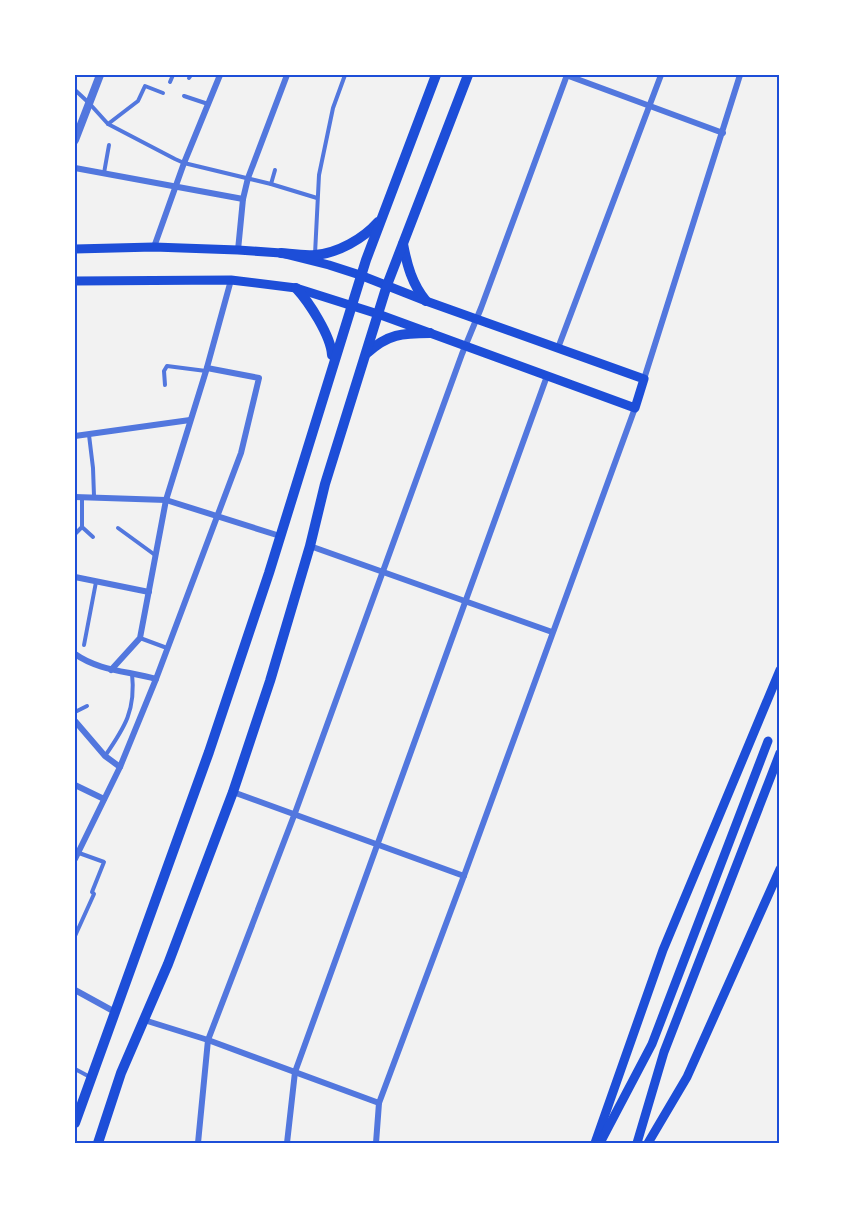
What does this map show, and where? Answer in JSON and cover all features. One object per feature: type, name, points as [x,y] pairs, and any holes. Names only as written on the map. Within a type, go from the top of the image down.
[{"type":"main road","points":[[75,1123],[209,752],[280,536],[360,275],[436,75]]},
{"type":"main road","points":[[98,1143],[121,1073],[168,964],[233,792],[270,681],[310,546],[325,484],[387,285],[468,75]]},
{"type":"main road","points":[[75,249],[154,247],[315,255],[341,248],[369,232],[383,217]]},
{"type":"main road","points":[[403,242],[416,288],[426,301]]},
{"type":"main road","points":[[75,281],[231,280],[296,288],[378,314],[634,408],[644,379],[360,275],[281,253]]},
{"type":"main road","points":[[296,288],[306,298],[331,343],[333,363]]},
{"type":"main road","points":[[366,354],[388,338],[404,333],[430,333]]},
{"type":"main road","points":[[595,1143],[663,950],[780,670]]},
{"type":"main road","points":[[600,1143],[652,1044],[768,741]]},
{"type":"main road","points":[[637,1143],[664,1052],[780,753]]},
{"type":"main road","points":[[648,1143],[687,1077],[780,869]]},
{"type":"street","points":[[75,140],[100,75]]},
{"type":"street","points":[[154,247],[184,163],[220,75]]},
{"type":"street","points":[[238,250],[243,199],[248,178],[287,75]]},
{"type":"street","points":[[198,1143],[208,1040],[295,813],[465,346],[567,75],[723,133]]},
{"type":"street","points":[[558,348],[660,75]]},
{"type":"street","points":[[644,379],[740,75]]},
{"type":"street","points":[[75,168],[243,199]]},
{"type":"street","points":[[111,670],[140,638],[166,500],[231,280]]},
{"type":"street","points":[[76,856],[120,768],[241,453],[259,378],[206,369]]},
{"type":"street","points":[[287,1143],[295,1072],[547,376]]},
{"type":"street","points":[[376,1143],[379,1102],[464,876],[634,408]]},
{"type":"street","points":[[75,436],[190,420]]},
{"type":"street","points":[[79,497],[166,500],[280,536]]},
{"type":"street","points":[[310,546],[552,632]]},
{"type":"street","points":[[75,577],[149,592]]},
{"type":"street","points":[[75,654],[88,663],[156,679]]},
{"type":"street","points":[[75,721],[105,756],[120,768]]},
{"type":"street","points":[[75,785],[104,799]]},
{"type":"street","points":[[233,792],[464,876]]},
{"type":"street","points":[[75,990],[114,1012]]},
{"type":"street","points":[[143,1019],[379,1102]]},
{"type":"lane","points":[[170,82],[173,75]]},
{"type":"lane","points":[[315,255],[319,175],[333,108],[345,75]]},
{"type":"lane","points":[[108,124],[138,101],[145,86],[163,93]]},
{"type":"lane","points":[[75,90],[108,124],[184,163],[271,184],[317,198]]},
{"type":"lane","points":[[184,96],[209,105]]},
{"type":"lane","points":[[104,173],[109,145]]},
{"type":"lane","points":[[271,184],[275,170]]},
{"type":"lane","points":[[165,385],[164,371],[167,366],[206,369]]},
{"type":"lane","points":[[89,434],[94,496]]},
{"type":"lane","points":[[79,497],[82,527],[93,537]]},
{"type":"lane","points":[[75,534],[82,527]]},
{"type":"lane","points":[[118,528],[155,555]]},
{"type":"lane","points":[[84,645],[96,582]]},
{"type":"lane","points":[[140,638],[168,648]]},
{"type":"lane","points":[[105,756],[124,728],[129,716],[133,684],[132,672]]},
{"type":"lane","points":[[75,712],[87,706]]},
{"type":"lane","points":[[75,936],[94,894],[92,892],[104,862],[76,856]]},
{"type":"lane","points":[[75,1069],[92,1078]]}]
